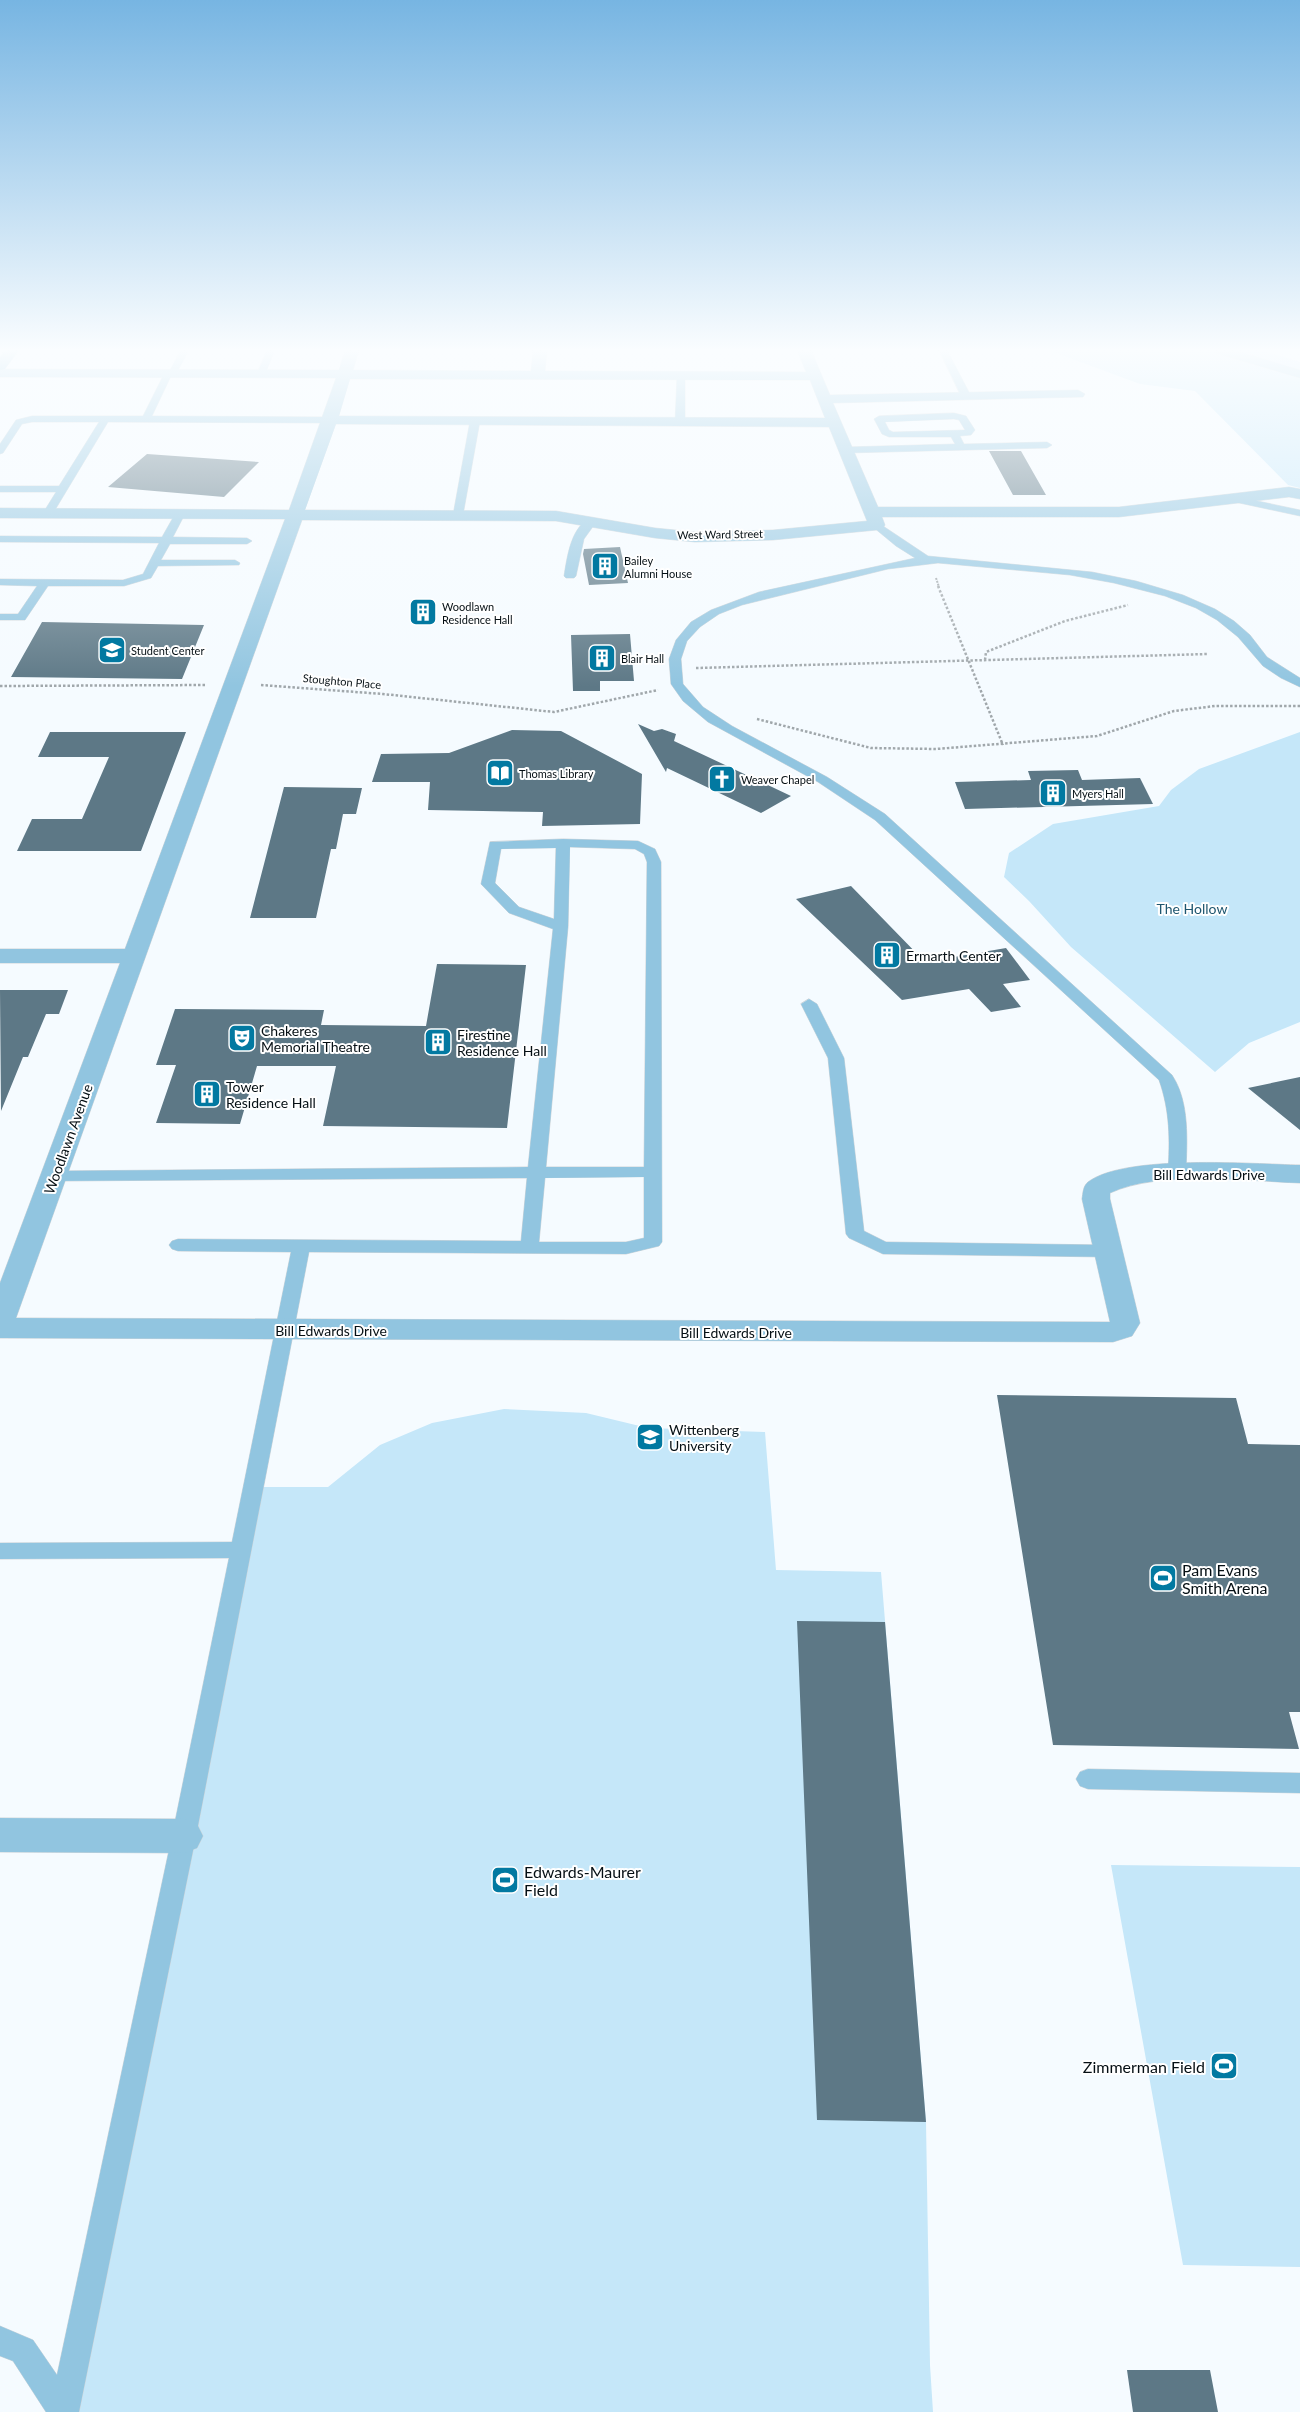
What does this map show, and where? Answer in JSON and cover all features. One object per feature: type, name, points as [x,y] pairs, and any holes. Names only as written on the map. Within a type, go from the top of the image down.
[{"type":"street","points":[[294,514],[314,463]]},
{"type":"street","points":[[851,463],[874,519]]},
{"type":"street","name":"West Ward Street","points":[[0,513],[556,516],[641,531],[692,536],[874,519],[1119,512],[1289,492],[1300,494]]},
{"type":"street","name":"Woodlawn Avenue","points":[[0,1322],[135,956],[294,514]]},
{"type":"street","points":[[0,956],[135,956]]},
{"type":"street","name":"Bill Edwards Drive","points":[[0,1328],[1113,1332],[1122,1329],[1125,1323],[1096,1199],[1097,1188],[1106,1182],[1137,1175],[1177,1172],[1300,1174]]},
{"type":"street","points":[[0,1834],[184,1836]]},
{"type":"lane","points":[[48,514],[79,463]]},
{"type":"lane","points":[[458,515],[468,463]]},
{"type":"lane","points":[[0,489],[63,489]]},
{"type":"lane","points":[[1234,499],[1300,513]]},
{"type":"lane","points":[[0,582],[124,583],[137,580],[147,576],[180,514]]},
{"type":"lane","points":[[874,519],[900,544],[925,559]]},
{"type":"lane","points":[[570,576],[578,537],[583,528],[592,521]]},
{"type":"lane","points":[[0,539],[247,541]]},
{"type":"lane","points":[[1177,1172],[1179,1126],[1176,1101],[1166,1078],[880,817],[848,794],[704,713],[688,699],[678,686],[674,669],[676,655],[685,636],[705,618],[719,609],[769,594],[925,559],[1054,570],[1097,576],[1168,593],[1212,611],[1229,622],[1242,633],[1263,660],[1300,684]]},
{"type":"lane","points":[[154,563],[235,563]]},
{"type":"lane","points":[[0,617],[21,618],[44,582]]},
{"type":"lane","points":[[529,1248],[560,927],[563,843]]},
{"type":"lane","points":[[178,1246],[626,1248],[653,1242],[654,862],[650,852],[638,846],[563,843],[495,845],[488,884],[514,910],[560,927]]},
{"type":"lane","points":[[808,1004],[836,1058],[855,1234],[883,1248],[1108,1252]]},
{"type":"lane","points":[[54,1176],[654,1172]]},
{"type":"lane","points":[[0,2341],[23,2350],[64,2412],[184,1836],[301,1246]]},
{"type":"lane","points":[[0,1551],[240,1550]]},
{"type":"lane","points":[[1088,1779],[1300,1783]]},
{"type":"path","points":[[935,573],[941,596],[1003,745]]},
{"type":"path","points":[[985,660],[986,652],[1065,621],[1168,593]]},
{"type":"path","points":[[674,669],[1208,654]]},
{"type":"path","name":"Stoughton Place","points":[[0,686],[289,685],[554,712],[678,686]]},
{"type":"path","points":[[754,718],[871,748],[936,749],[1096,736],[1174,711],[1214,706],[1300,706]]},
{"type":"green space","points":[[1266,463],[1300,463],[1300,488],[1288,485]]},
{"type":"green space","name":"The Hollow","points":[[1300,732],[1300,1022],[1249,1043],[1215,1072],[1071,947],[1004,877],[1009,853],[1053,824],[1159,806],[1171,790],[1199,769]]},
{"type":"green space","points":[[504,1409],[586,1413],[648,1428],[765,1432],[776,1570],[881,1572],[926,2122],[930,2365],[933,2412],[64,2412],[253,1487],[328,1487],[380,1445],[432,1423]]},
{"type":"green space","name":"Zimmerman Field","points":[[1111,1865],[1300,1867],[1300,2267],[1183,2265]]},
{"type":"building","points":[[137,463],[258,463],[224,497],[108,487]]},
{"type":"building","points":[[995,463],[1028,463],[1046,495],[1013,495]]},
{"type":"building","name":"Bailey Alumni House","points":[[620,547],[628,583],[589,585],[583,554],[584,549]]},
{"type":"building","points":[[42,622],[204,625],[182,679],[11,677]]},
{"type":"building","name":"Blair Hall","points":[[630,634],[634,681],[600,681],[600,691],[573,691],[571,635]]},
{"type":"building","name":"Weaver Chapel","points":[[638,724],[654,731],[662,729],[676,734],[674,741],[791,796],[761,813],[667,768],[666,772]]},
{"type":"building","name":"Thomas Library","points":[[512,730],[561,731],[642,774],[640,824],[542,826],[543,812],[428,810],[430,782],[372,782],[381,754],[449,753]]},
{"type":"building","points":[[50,732],[186,732],[141,851],[17,851],[32,819],[82,819],[109,757],[38,757]]},
{"type":"building","name":"Myers Hall","points":[[1078,770],[1082,780],[1140,778],[1153,804],[965,809],[955,782],[1031,780],[1028,771]]},
{"type":"building","points":[[284,787],[362,788],[356,814],[343,814],[336,849],[331,849],[316,918],[250,918]]},
{"type":"building","name":"Ermarth Center","points":[[851,886],[925,962],[1006,948],[1030,980],[1003,984],[1021,1007],[991,1012],[969,989],[902,1000],[796,899]]},
{"type":"building","points":[[437,964],[526,965],[507,1128],[323,1126],[336,1066],[257,1066],[240,1124],[156,1123],[176,1065],[156,1065],[175,1009],[324,1010],[321,1025],[426,1026]]},
{"type":"building","points":[[0,990],[68,990],[59,1014],[46,1014],[28,1057],[23,1057],[1,1111]]},
{"type":"building","points":[[1300,1077],[1300,1130],[1248,1088]]},
{"type":"building","name":"Pam Evans Smith Arena","points":[[997,1395],[1236,1398],[1248,1444],[1300,1445],[1300,1712],[1289,1712],[1299,1749],[1053,1745]]},
{"type":"building","points":[[797,1621],[885,1622],[926,2122],[817,2120]]},
{"type":"building","points":[[1127,2370],[1210,2370],[1218,2412],[1133,2412]]},
{"type":"place","name":"Bailey Alumni House","points":[[605,566]]},
{"type":"place","name":"Woodlawn Residence Hall","points":[[423,612]]},
{"type":"place","name":"Student Center","points":[[112,650]]},
{"type":"place","name":"Blair Hall","points":[[602,658]]},
{"type":"place","name":"Thomas Library","points":[[500,773]]},
{"type":"place","name":"Weaver Chapel","points":[[722,779]]},
{"type":"place","name":"Myers Hall","points":[[1053,793]]},
{"type":"place","name":"Ermarth Center","points":[[887,955]]},
{"type":"place","name":"Chakeres Memorial Theatre","points":[[242,1038]]},
{"type":"place","name":"Firestine Residence Hall","points":[[438,1042]]},
{"type":"place","name":"Tower Residence Hall","points":[[207,1094]]},
{"type":"place","name":"Wittenberg University","points":[[650,1437]]},
{"type":"place","name":"Pam Evans Smith Arena","points":[[1163,1578]]},
{"type":"place","name":"Edwards-Maurer Field","points":[[505,1880]]},
{"type":"place","name":"Zimmerman Field","points":[[1224,2066]]}]
